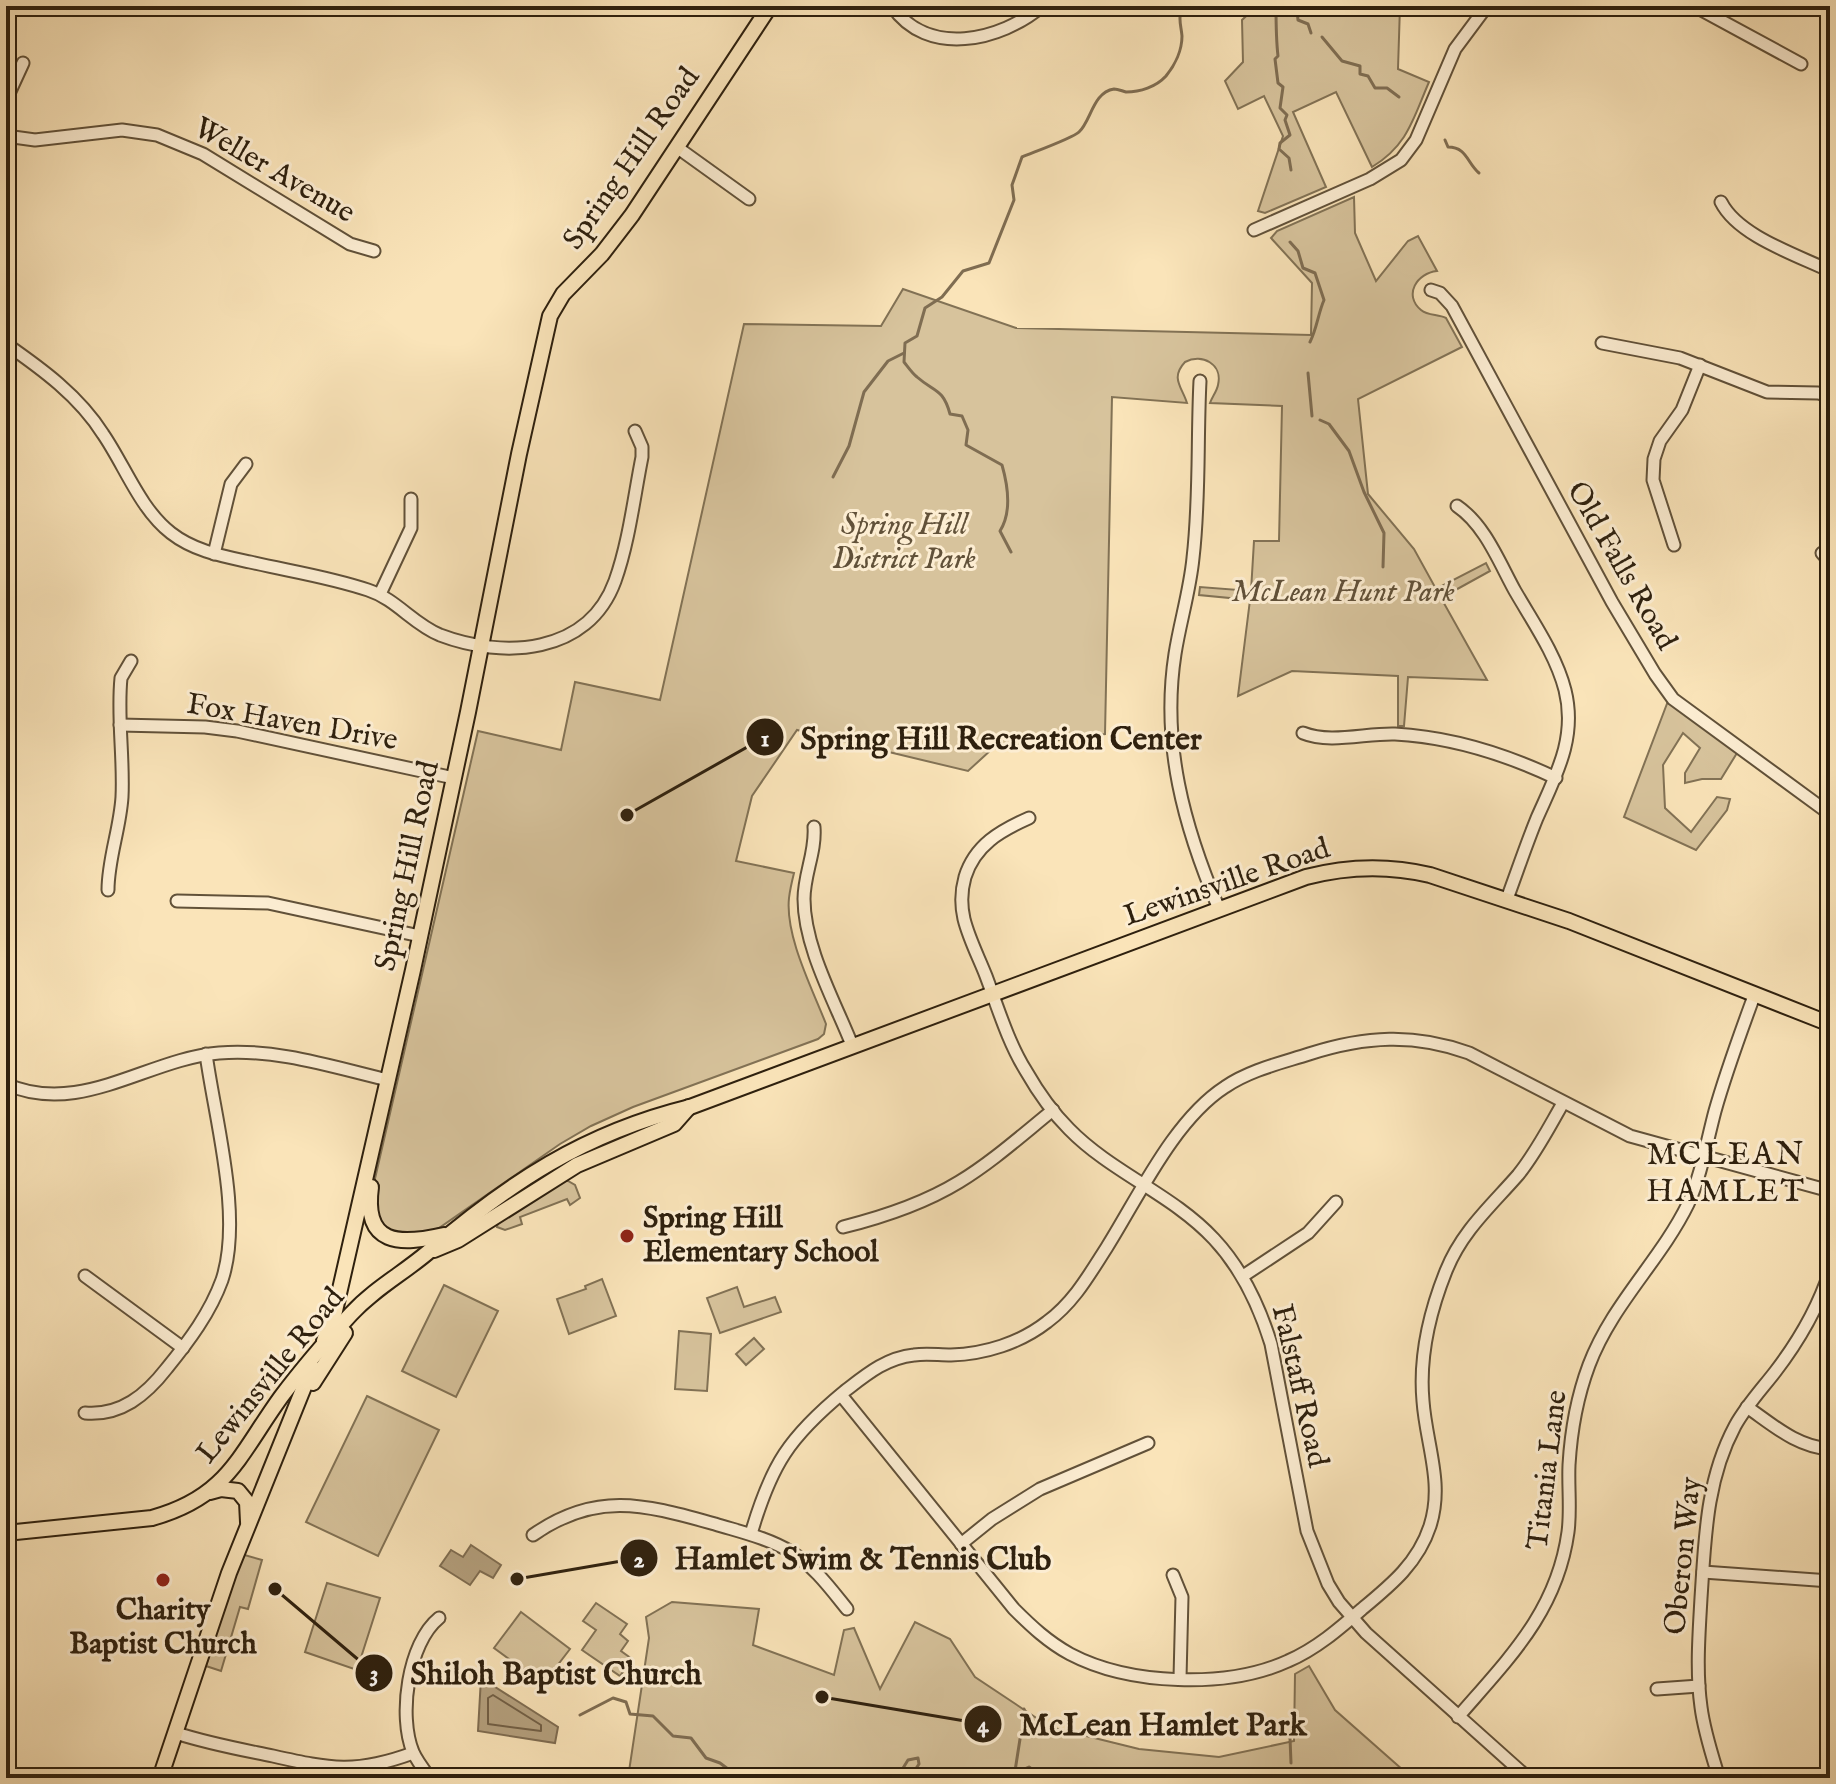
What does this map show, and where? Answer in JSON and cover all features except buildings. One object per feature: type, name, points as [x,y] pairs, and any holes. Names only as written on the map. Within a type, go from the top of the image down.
[{"type":"main road","name":"Spring Hill Road","points":[[160,1778],[229,1573],[335,1311],[420,936],[550,316],[563,294],[602,254],[632,215],[770,6]]},
{"type":"main road","name":"Lewinsville Road","points":[[6,1533],[152,1518],[187,1506],[210,1492],[243,1455],[287,1389],[373,1292],[426,1254],[445,1235],[559,1156],[1306,877],[1369,867],[1410,870],[1507,899],[1595,931],[1830,1024]]},
{"type":"main road","name":"Lewinsville Road","points":[[426,1254],[458,1240],[577,1165],[674,1124],[690,1107]]},
{"type":"main road","points":[[577,1165],[583,1145]]},
{"type":"main road","points":[[370,1153],[369,1204],[375,1225],[381,1232],[408,1242],[445,1235]]},
{"type":"main road","points":[[488,1222],[488,1209],[497,1197]]},
{"type":"main road","points":[[286,1433],[314,1381],[373,1292]]},
{"type":"main road","points":[[210,1492],[231,1489],[243,1496],[249,1509],[245,1534]]},
{"type":"street","points":[[892,6],[906,24],[919,31],[933,36],[966,39],[1007,30],[1042,6]]},
{"type":"street","points":[[1254,230],[1370,179],[1401,160],[1421,129],[1455,49],[1487,6]]},
{"type":"street","points":[[1694,6],[1801,64]]},
{"type":"street","points":[[6,100],[23,63]]},
{"type":"street","name":"Weller Avenue","points":[[6,136],[35,140],[122,130],[157,135],[203,154],[350,244],[374,251]]},
{"type":"street","points":[[678,148],[749,199]]},
{"type":"street","points":[[1721,202],[1740,226],[1830,271]]},
{"type":"street","name":"Old Falls Road","points":[[1431,290],[1440,293],[1452,306],[1612,602],[1673,699],[1830,814]]},
{"type":"street","points":[[1602,343],[1700,365],[1767,392],[1806,392],[1830,396]]},
{"type":"street","points":[[6,344],[53,378],[87,413],[103,432],[148,507],[168,531],[193,547],[380,594],[436,633],[518,650],[549,644],[574,632],[591,619],[603,604],[619,568],[642,457],[642,447],[635,431]]},
{"type":"street","points":[[1674,545],[1653,480],[1654,459],[1660,441],[1682,410],[1700,365]]},
{"type":"street","points":[[1200,381],[1196,533],[1175,654],[1171,737],[1185,819],[1219,909]]},
{"type":"street","points":[[214,554],[231,484],[246,464]]},
{"type":"street","points":[[380,594],[411,528],[411,499]]},
{"type":"street","points":[[1457,506],[1475,521],[1560,674],[1565,690],[1569,723],[1564,757],[1507,899]]},
{"type":"street","points":[[108,890],[122,795],[121,678],[131,661]]},
{"type":"street","name":"Fox Haven Drive","points":[[120,725],[194,726],[237,731],[454,778]]},
{"type":"street","points":[[1303,733],[1321,738],[1391,734],[1445,739],[1500,755],[1556,778]]},
{"type":"street","name":"Falstaff Road","points":[[1029,818],[1005,829],[984,844],[975,855],[962,892],[964,920],[1024,1069],[1053,1110],[1087,1146],[1200,1225],[1243,1276],[1256,1301],[1271,1344],[1311,1543],[1328,1584],[1352,1618],[1528,1778]]},
{"type":"street","points":[[814,827],[814,852],[805,891],[805,917],[815,953],[852,1045]]},
{"type":"street","points":[[177,901],[268,903],[420,936]]},
{"type":"street","name":"Titania Lane","points":[[1458,1717],[1529,1633],[1550,1595],[1568,1531],[1571,1441],[1589,1365],[1610,1320],[1677,1224],[1689,1201],[1730,1060],[1754,996]]},
{"type":"street","points":[[751,1534],[762,1496],[779,1459],[804,1427],[870,1371],[898,1358],[978,1352],[1013,1342],[1045,1324],[1080,1290],[1184,1125],[1226,1086],[1261,1069],[1370,1038],[1408,1038],[1450,1046],[1630,1136],[1830,1191]]},
{"type":"street","points":[[6,1084],[47,1093],[83,1092],[206,1054],[258,1053],[388,1080]]},
{"type":"street","points":[[85,1413],[112,1412],[133,1402],[154,1384],[183,1348],[212,1303],[222,1280],[230,1229],[229,1197],[206,1054]]},
{"type":"street","points":[[841,1395],[1014,1609],[1053,1644],[1087,1662],[1147,1677],[1228,1678],[1267,1669],[1316,1647],[1407,1569],[1421,1547],[1431,1524],[1436,1489],[1423,1403],[1423,1362],[1446,1270],[1471,1226],[1532,1156],[1563,1103]]},
{"type":"street","points":[[843,1227],[898,1211],[946,1190],[993,1159],[1053,1110]]},
{"type":"street","points":[[1243,1276],[1308,1233],[1336,1202]]},
{"type":"street","name":"Oberon Way","points":[[1719,1778],[1706,1731],[1699,1686],[1698,1650],[1712,1484],[1726,1444],[1747,1407],[1792,1349],[1819,1300],[1830,1271]]},
{"type":"street","points":[[85,1276],[183,1348]]},
{"type":"street","points":[[1747,1407],[1791,1438],[1813,1447],[1830,1449]]},
{"type":"street","points":[[961,1544],[1040,1489],[1148,1443]]},
{"type":"street","points":[[533,1535],[574,1512],[591,1507],[619,1504],[654,1507],[776,1544],[809,1565],[847,1609]]},
{"type":"street","points":[[1703,1572],[1830,1581]]},
{"type":"street","points":[[1173,1575],[1182,1597],[1180,1678]]},
{"type":"street","points":[[430,1778],[413,1753],[407,1722],[407,1692],[424,1635],[439,1618]]},
{"type":"street","points":[[1657,1689],[1699,1686]]},
{"type":"street","points":[[176,1733],[236,1751],[340,1769],[369,1767],[413,1753]]},
{"type":"green space","points":[[1257,6],[1400,6],[1398,69],[1429,82],[1402,140],[1372,167],[1336,92],[1293,112],[1326,187],[1265,213],[1258,211],[1283,136],[1264,96],[1238,109],[1225,81],[1243,62],[1242,20]]},
{"type":"green space","name":"Spring Hill District Park","points":[[1354,197],[1355,233],[1376,281],[1408,241],[1418,236],[1437,271],[1418,280],[1413,298],[1424,312],[1446,318],[1462,347],[1358,399],[1368,494],[1414,549],[1436,589],[1486,563],[1490,571],[1441,598],[1487,680],[1408,677],[1404,726],[1398,726],[1398,676],[1292,671],[1238,696],[1250,600],[1199,595],[1200,587],[1251,591],[1254,541],[1279,541],[1282,406],[1210,403],[1219,378],[1210,362],[1198,359],[1185,362],[1178,373],[1178,382],[1187,403],[1112,397],[1105,734],[992,749],[968,771],[797,730],[752,796],[736,861],[794,873],[789,898],[791,929],[826,1024],[824,1034],[818,1039],[633,1107],[591,1126],[439,1228],[423,1234],[390,1234],[374,1214],[371,1196],[478,731],[561,750],[575,682],[660,700],[744,324],[881,326],[903,289],[1016,328],[1311,335],[1312,283],[1271,238],[1277,231]]},
{"type":"green space","points":[[1668,701],[1737,753],[1721,779],[1685,783],[1685,773],[1700,748],[1683,733],[1663,765],[1665,808],[1691,832],[1717,797],[1730,799],[1727,810],[1696,850],[1624,817]]},
{"type":"green space","points":[[557,1181],[575,1185],[580,1198],[570,1205],[567,1199],[520,1217],[522,1224],[505,1230],[497,1227],[498,1222]]},
{"type":"green space","points":[[602,1279],[616,1316],[569,1334],[557,1299],[586,1289],[585,1286]]},
{"type":"green space","points":[[444,1285],[498,1311],[456,1397],[402,1371]]},
{"type":"green space","points":[[737,1287],[744,1307],[775,1297],[781,1312],[720,1333],[707,1298]]},
{"type":"green space","points":[[679,1331],[711,1334],[707,1391],[675,1389]]},
{"type":"green space","points":[[754,1338],[764,1349],[746,1365],[736,1354]]},
{"type":"green space","points":[[367,1396],[439,1430],[378,1556],[306,1522]]},
{"type":"green space","points":[[241,1554],[262,1560],[248,1609],[240,1607],[221,1671],[206,1666]]},
{"type":"green space","points":[[327,1583],[380,1598],[357,1670],[305,1652]]},
{"type":"green space","points":[[672,1602],[759,1609],[753,1645],[834,1675],[844,1630],[854,1628],[880,1689],[915,1622],[950,1639],[975,1677],[1050,1727],[1139,1749],[1219,1757],[1294,1741],[1295,1674],[1309,1666],[1335,1710],[1412,1778],[628,1778],[649,1638],[646,1617]]},
{"type":"green space","points":[[596,1603],[627,1624],[620,1634],[628,1641],[621,1651],[632,1659],[620,1676],[582,1650],[596,1630],[583,1621]]},
{"type":"green space","points":[[521,1612],[570,1649],[543,1684],[494,1648]]},
{"type":"water","points":[[471,1545],[501,1565],[493,1578],[480,1571],[470,1585],[440,1566],[451,1550],[463,1557]]},
{"type":"water","points":[[481,1678],[558,1727],[555,1743],[478,1731]]},
{"type":"waterway","points":[[1011,552],[1000,531],[1008,499],[1002,465],[966,445],[968,430],[962,416],[950,414],[941,395],[917,377],[904,362],[905,343],[917,336],[925,308],[942,297],[963,271],[989,263],[1014,200],[1012,185],[1022,157],[1079,132],[1101,95],[1107,91],[1142,90],[1166,76],[1181,47],[1180,17],[1184,6]]},
{"type":"waterway","points":[[1276,6],[1278,56],[1275,59],[1278,83],[1283,87],[1280,108],[1287,115],[1285,120],[1290,135],[1280,143],[1279,149],[1289,158],[1291,170]]},
{"type":"waterway","points":[[1293,6],[1297,10],[1298,20],[1308,24],[1311,33]]},
{"type":"waterway","points":[[1322,37],[1342,61],[1360,66],[1360,74],[1368,76],[1375,88],[1387,88],[1399,97]]},
{"type":"waterway","points":[[1445,140],[1448,147],[1463,153],[1479,173]]},
{"type":"waterway","points":[[1290,242],[1298,251],[1303,268],[1315,273],[1324,300],[1310,342]]},
{"type":"waterway","points":[[833,477],[849,446],[864,392],[888,361],[904,353]]},
{"type":"waterway","points":[[1308,373],[1312,416]]},
{"type":"waterway","points":[[1320,420],[1329,424],[1349,451],[1384,533],[1383,567]]},
{"type":"waterway","points":[[580,1715],[613,1698],[626,1702],[630,1714],[653,1716],[673,1736],[691,1738],[706,1758],[720,1763],[736,1775],[749,1778],[761,1774],[763,1778]]},
{"type":"waterway","points":[[1022,1730],[1028,1720],[1024,1709]]},
{"type":"waterway","points":[[1290,1738],[1291,1763]]},
{"type":"waterway","points":[[1015,1771],[1020,1739]]},
{"type":"waterway","points":[[894,1778],[908,1760],[918,1758],[919,1764],[915,1770],[918,1778]]},
{"type":"waterway","points":[[973,1778],[976,1771],[1002,1774],[1029,1767],[1044,1778]]},
{"type":"waterway","points":[[1291,1772],[1292,1778]]},
{"type":"waterway","points":[[923,1778],[930,1773],[941,1778]]},
{"type":"waterway","points":[[951,1778],[958,1775],[960,1778]]},
{"type":"place","name":"Spring Hill Recreation Center","points":[[627,815]]},
{"type":"place","name":"Spring Hill Elementary School","points":[[627,1236]]},
{"type":"place","name":"Hamlet Swim & Tennis Club","points":[[517,1579]]},
{"type":"place","name":"Charity Baptist Church","points":[[163,1580]]},
{"type":"place","name":"Shiloh Baptist Church","points":[[275,1589]]},
{"type":"place","name":"McLean Hamlet Park","points":[[822,1697]]},
{"type":"district","name":"MCLEAN HAMLET","points":[[1726,1174]]},
{"type":"park label","name":"McLean Hunt Park","points":[[1343,593]]}]
